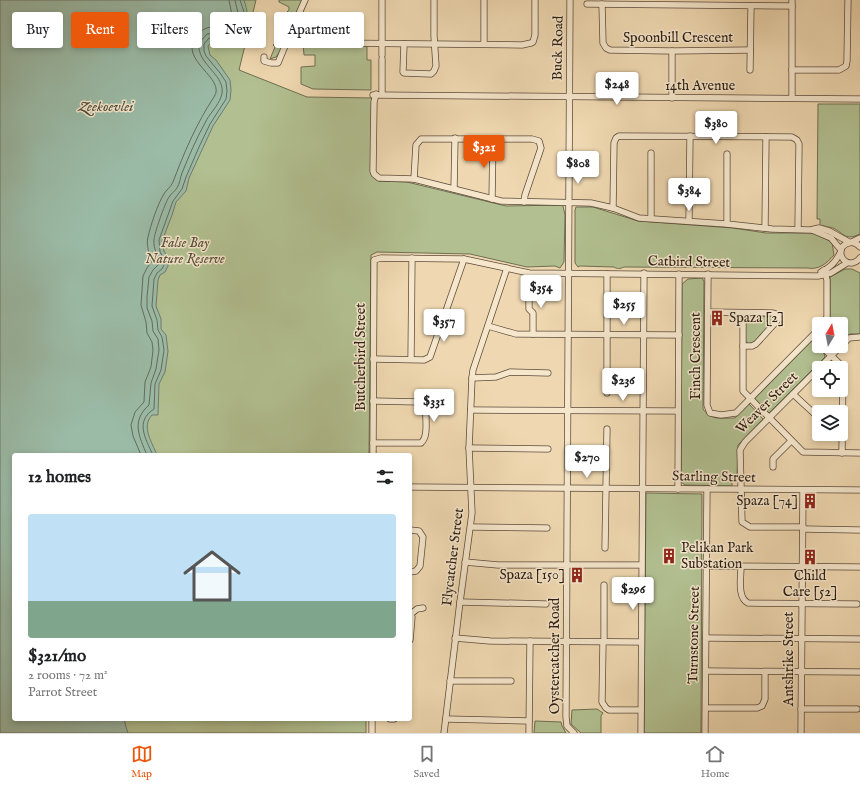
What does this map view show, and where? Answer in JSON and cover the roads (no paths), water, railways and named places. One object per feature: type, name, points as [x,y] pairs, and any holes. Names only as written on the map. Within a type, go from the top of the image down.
[{"type":"street","points":[[300,12],[305,0]]},
{"type":"street","points":[[382,0],[382,57],[377,95],[374,102],[374,174],[379,178],[414,179],[502,201],[590,203],[613,208],[634,216],[765,228],[810,230],[832,238],[841,251],[843,260],[860,267]]},
{"type":"street","points":[[404,44],[403,72],[407,74],[430,74],[434,71],[436,66],[434,0]]},
{"type":"street","points":[[484,0],[484,44]]},
{"type":"street","points":[[364,43],[529,44],[533,42],[535,35],[535,0]]},
{"type":"street","name":"Buck Road","points":[[569,97],[570,0]]},
{"type":"street","points":[[792,70],[839,70],[846,66],[848,61],[848,0]]},
{"type":"street","points":[[587,4],[672,3],[751,6],[792,3],[792,98]]},
{"type":"street","name":"Spoonbill Crescent","points":[[602,4],[602,40],[606,48],[610,50],[672,51],[750,50],[751,6]]},
{"type":"street","points":[[264,56],[264,61],[281,65],[286,48]]},
{"type":"street","points":[[750,50],[750,70]]},
{"type":"street","points":[[672,51],[672,98]]},
{"type":"street","name":"14th Avenue","points":[[377,95],[860,99]]},
{"type":"street","name":"Oystercatcher Road","points":[[569,97],[570,202],[567,726],[574,733]]},
{"type":"street","points":[[613,208],[614,143],[616,138],[622,136],[792,137],[798,142],[798,229]]},
{"type":"street","points":[[689,220],[690,136]]},
{"type":"street","points":[[765,228],[766,137]]},
{"type":"street","points":[[414,179],[416,145],[419,140],[424,138],[537,140],[540,143],[541,148],[524,202]]},
{"type":"street","points":[[454,189],[455,138]]},
{"type":"street","points":[[492,199],[493,139]]},
{"type":"street","points":[[651,153],[651,218]]},
{"type":"street","points":[[727,154],[727,224]]},
{"type":"street","points":[[810,230],[819,228],[829,231],[850,242],[858,244],[860,247]]},
{"type":"street","name":"Catbird Street","points":[[825,272],[837,260],[844,245],[860,238]]},
{"type":"street","name":"Catbird Street","points":[[374,260],[381,258],[464,259],[529,273],[644,273],[809,276],[825,272],[860,258]]},
{"type":"street","points":[[411,359],[412,258]]},
{"type":"street","points":[[373,359],[424,360],[430,357],[464,259]]},
{"type":"street","name":"Butcherbird Street","points":[[373,453],[374,260]]},
{"type":"street","name":"Flycatcher Street","points":[[444,733],[472,514],[469,448],[473,370],[507,268]]},
{"type":"street","points":[[825,272],[827,280],[827,317]]},
{"type":"street","points":[[641,733],[644,273]]},
{"type":"street","points":[[607,274],[607,393]]},
{"type":"street","points":[[678,489],[679,274]]},
{"type":"street","name":"Finch Crescent","points":[[708,274],[708,410],[714,414],[736,413],[812,337]]},
{"type":"street","points":[[529,284],[529,309],[533,313],[533,334]]},
{"type":"street","points":[[708,312],[778,314],[779,318],[756,344],[752,346],[743,346]]},
{"type":"street","points":[[743,313],[743,392],[791,441],[805,452],[860,453]]},
{"type":"street","points":[[488,326],[516,334],[679,335]]},
{"type":"street","name":"Weaver Street","points":[[848,339],[860,337]]},
{"type":"street","points":[[828,353],[843,368],[842,405]]},
{"type":"street","name":"Weaver Street","points":[[802,528],[750,527],[744,524],[742,517],[740,466],[741,447],[768,418],[834,353]]},
{"type":"street","points":[[472,378],[496,377],[510,372],[548,373]]},
{"type":"street","points":[[793,394],[812,412]]},
{"type":"street","points":[[373,401],[421,402],[425,407],[426,416],[425,436],[424,441],[421,443],[373,443]]},
{"type":"street","points":[[471,410],[678,411]]},
{"type":"street","points":[[605,548],[607,429]]},
{"type":"street","points":[[773,467],[773,459],[791,441]]},
{"type":"street","points":[[842,441],[842,453]]},
{"type":"street","points":[[469,448],[548,449]]},
{"type":"street","name":"Starling Street","points":[[412,487],[860,490]]},
{"type":"street","name":"Turnstone Street","points":[[705,733],[707,489]]},
{"type":"street","name":"Antshrike Street","points":[[801,733],[803,490]]},
{"type":"street","points":[[471,526],[547,528]]},
{"type":"street","points":[[802,528],[859,530]]},
{"type":"street","points":[[412,530],[419,531],[423,537],[420,566],[416,571],[412,572]]},
{"type":"street","points":[[465,562],[484,564],[641,566]]},
{"type":"street","points":[[707,566],[860,567]]},
{"type":"street","points":[[741,567],[741,594],[745,601],[754,603],[857,604]]},
{"type":"street","points":[[604,585],[602,702],[609,710],[641,710]]},
{"type":"street","points":[[460,602],[546,604]]},
{"type":"street","points":[[412,612],[423,608]]},
{"type":"street","points":[[455,638],[484,641],[642,642]]},
{"type":"street","points":[[706,638],[860,639]]},
{"type":"street","points":[[529,733],[530,641]]},
{"type":"street","points":[[706,671],[860,672]]},
{"type":"street","points":[[706,708],[757,708],[762,706],[765,699],[766,672]]},
{"type":"street","points":[[450,681],[511,681]]},
{"type":"street","points":[[801,709],[857,709]]},
{"type":"street","points":[[446,720],[529,720]]},
{"type":"street","points":[[372,721],[372,733]]},
{"type":"water","name":"Zeekoevlei","points":[[0,0],[244,0],[247,11],[210,12],[210,44],[208,46],[210,55],[216,60],[230,80],[230,100],[213,126],[189,178],[186,191],[176,202],[162,241],[164,251],[168,258],[168,266],[165,272],[160,275],[158,280],[156,306],[161,319],[161,329],[166,335],[168,351],[165,372],[159,384],[158,415],[152,415],[147,424],[148,435],[156,453],[12,453],[12,721],[125,721],[128,733],[0,733]]},
{"type":"place","name":"Spaza [2]","points":[[717,318]]},
{"type":"place","name":"Spaza [74]","points":[[810,501]]},
{"type":"place","name":"Pelikan Park Substation","points":[[669,556]]},
{"type":"place","name":"Child Care [52]","points":[[810,557]]},
{"type":"place","name":"Spaza [150]","points":[[577,575]]},
{"type":"park label","name":"False Bay Nature Reserve","points":[[185,252]]}]
